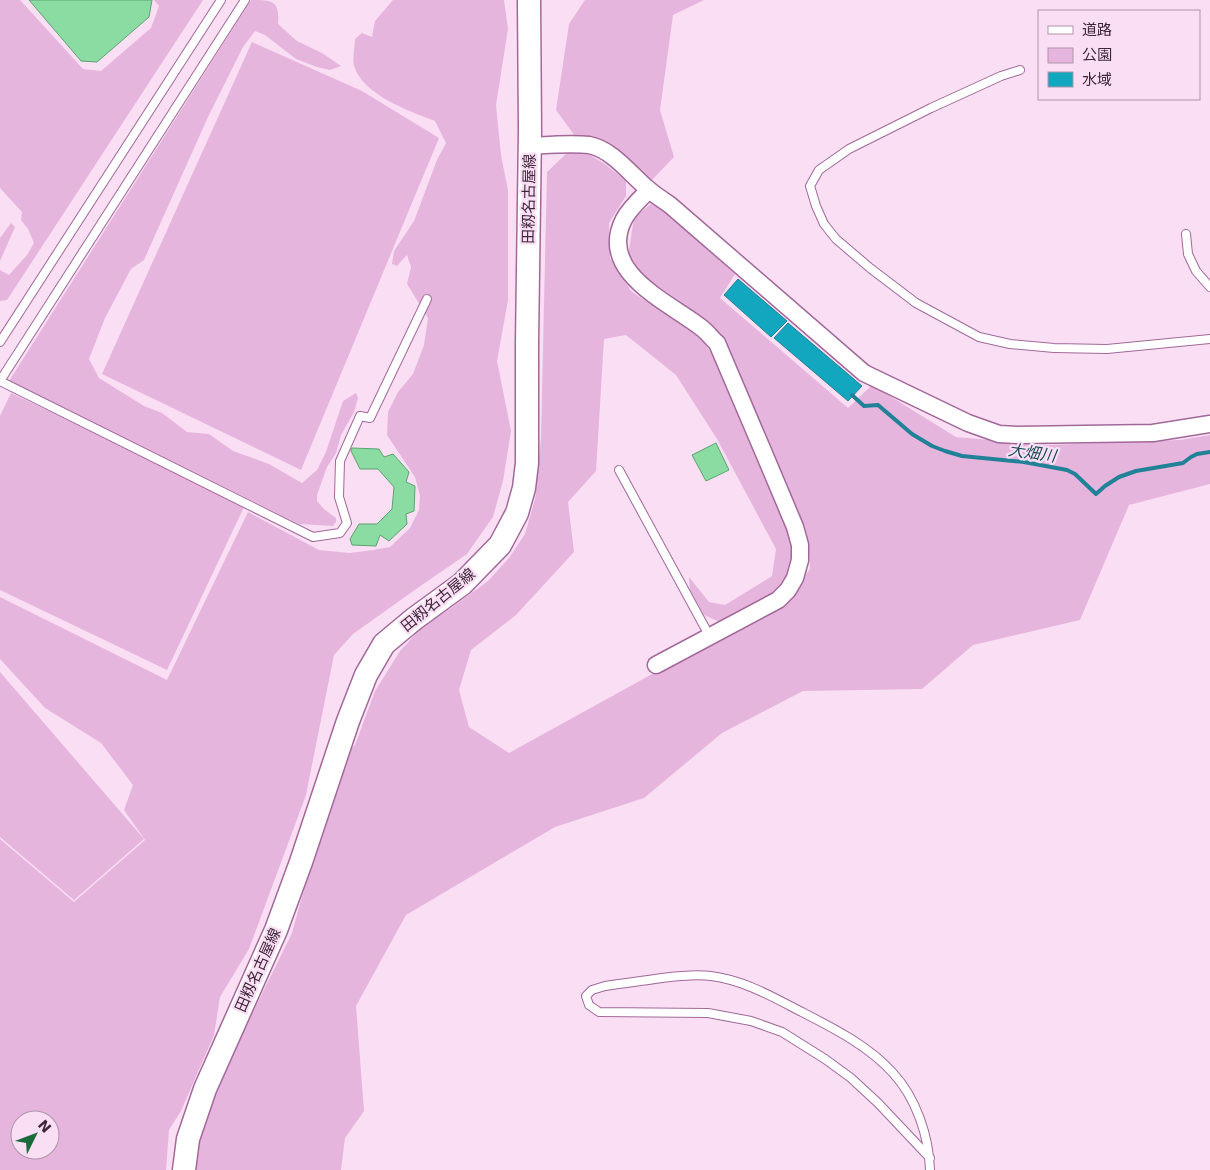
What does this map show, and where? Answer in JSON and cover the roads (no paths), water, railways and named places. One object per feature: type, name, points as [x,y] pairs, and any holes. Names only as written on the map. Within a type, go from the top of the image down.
[{"type":"main road","name":"田籾名古屋線","points":[[184,1170],[188,1139],[205,1089],[276,930],[348,721],[366,675],[384,644],[414,619],[462,584],[500,545],[517,513],[524,488],[527,463],[530,0]]},
{"type":"street","points":[[530,146],[589,146],[598,148],[613,157],[649,190],[670,205],[864,373],[968,423],[998,434],[1017,435],[1153,433],[1210,424]]},
{"type":"street","points":[[649,190],[629,211],[621,226],[618,247],[626,268],[642,286],[704,330],[717,343],[774,476],[800,545],[800,560],[795,578],[788,590],[778,600],[656,665]]},
{"type":"lane","points":[[0,342],[221,0]]},
{"type":"lane","points":[[245,0],[0,381],[313,537],[340,533],[347,522],[339,497],[340,461],[360,416],[370,418],[427,300]]},
{"type":"lane","points":[[1020,70],[1002,76],[932,108],[848,149],[819,170],[810,186],[824,224],[836,239],[916,303],[979,337],[1010,344],[1107,349],[1210,339]]},
{"type":"lane","points":[[1186,234],[1188,254],[1196,271],[1210,287]]},
{"type":"lane","points":[[619,470],[710,637]]},
{"type":"lane","points":[[930,1158],[878,1103],[851,1078],[825,1058],[782,1032],[751,1021],[708,1012],[599,1012],[589,1005],[586,996],[592,990],[605,986],[687,975],[710,976],[730,980],[760,990],[860,1045],[893,1073],[904,1087],[916,1110],[925,1134],[930,1158],[930,1170]]},
{"type":"water","points":[[738,279],[787,321],[771,337],[724,295]]},
{"type":"water","points":[[788,323],[862,386],[848,401],[774,338]]},
{"type":"waterway","name":"大畑川","points":[[852,395],[864,406],[878,405],[912,434],[932,446],[962,456],[1024,462],[1067,470],[1075,474],[1096,494],[1119,477],[1136,471],[1183,463],[1197,454],[1210,452]]}]
